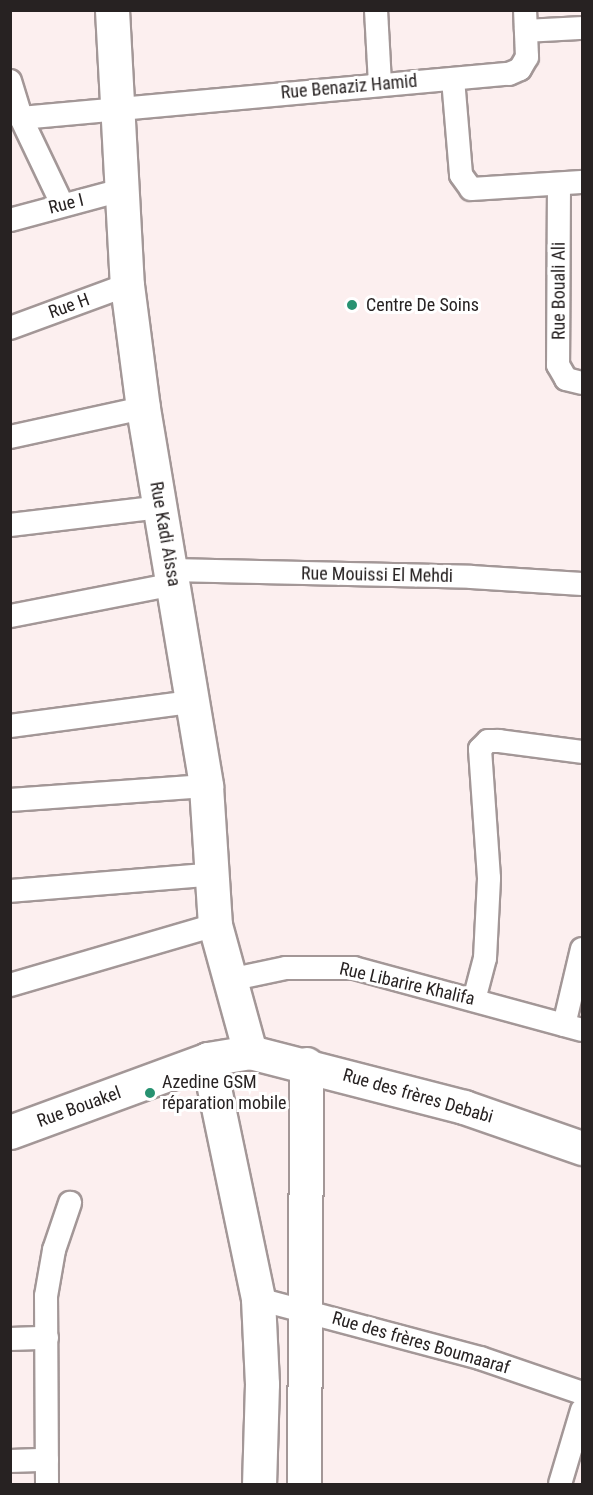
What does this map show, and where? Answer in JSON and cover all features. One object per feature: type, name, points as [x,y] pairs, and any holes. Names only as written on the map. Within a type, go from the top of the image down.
[{"type":"main road","name":"Rue Kadi Aissa","points":[[112,10],[128,285],[143,408],[173,577],[206,786],[215,874],[216,925],[250,1052]]},
{"type":"main road","name":"Rue Bouakel","points":[[10,1132],[208,1059],[250,1052]]},
{"type":"main road","name":"Rue des frères Debabi","points":[[250,1052],[306,1064],[464,1107],[582,1148]]},
{"type":"main road","points":[[208,1059],[258,1299],[262,1384],[259,1485]]},
{"type":"main road","points":[[304,1485],[306,1064]]},
{"type":"street","points":[[376,10],[380,84]]},
{"type":"street","name":"Rue Benaziz Hamid","points":[[16,109],[118,111],[380,84],[509,74],[520,69],[527,57],[525,21]]},
{"type":"street","points":[[525,21],[582,28]]},
{"type":"street","points":[[453,79],[465,184],[471,189],[582,182]]},
{"type":"street","points":[[10,81],[16,109],[62,204]]},
{"type":"street","name":"Rue Bouali Ali","points":[[559,184],[558,365],[567,379],[582,383]]},
{"type":"street","name":"Rue I","points":[[10,220],[62,204],[122,190]]},
{"type":"street","name":"Rue H","points":[[10,328],[128,285]]},
{"type":"street","points":[[10,437],[143,408]]},
{"type":"street","points":[[10,525],[160,507]]},
{"type":"street","name":"Rue Mouissi El Mehdi","points":[[10,616],[173,577],[471,577],[582,584]]},
{"type":"street","points":[[10,726],[191,702]]},
{"type":"street","points":[[474,1000],[485,958],[489,878],[478,755],[488,741],[582,752]]},
{"type":"street","points":[[10,800],[206,786]]},
{"type":"street","points":[[10,891],[215,874]]},
{"type":"street","points":[[10,985],[216,925]]},
{"type":"street","points":[[573,1027],[582,949]]},
{"type":"street","name":"Rue Libarire Khalifa","points":[[229,980],[286,968],[354,968],[573,1027]]},
{"type":"street","points":[[47,1485],[46,1296],[52,1262],[70,1203]]},
{"type":"street","name":"Rue des frères Boumaaraf","points":[[258,1299],[480,1358],[582,1392]]},
{"type":"street","points":[[10,1339],[47,1338]]},
{"type":"street","points":[[561,1485],[582,1410]]},
{"type":"street","points":[[10,1461],[47,1460]]},
{"type":"place","name":"Centre De Soins","points":[[352,305]]},
{"type":"place","name":"Azedine GSM réparation mobile","points":[[150,1093]]}]
